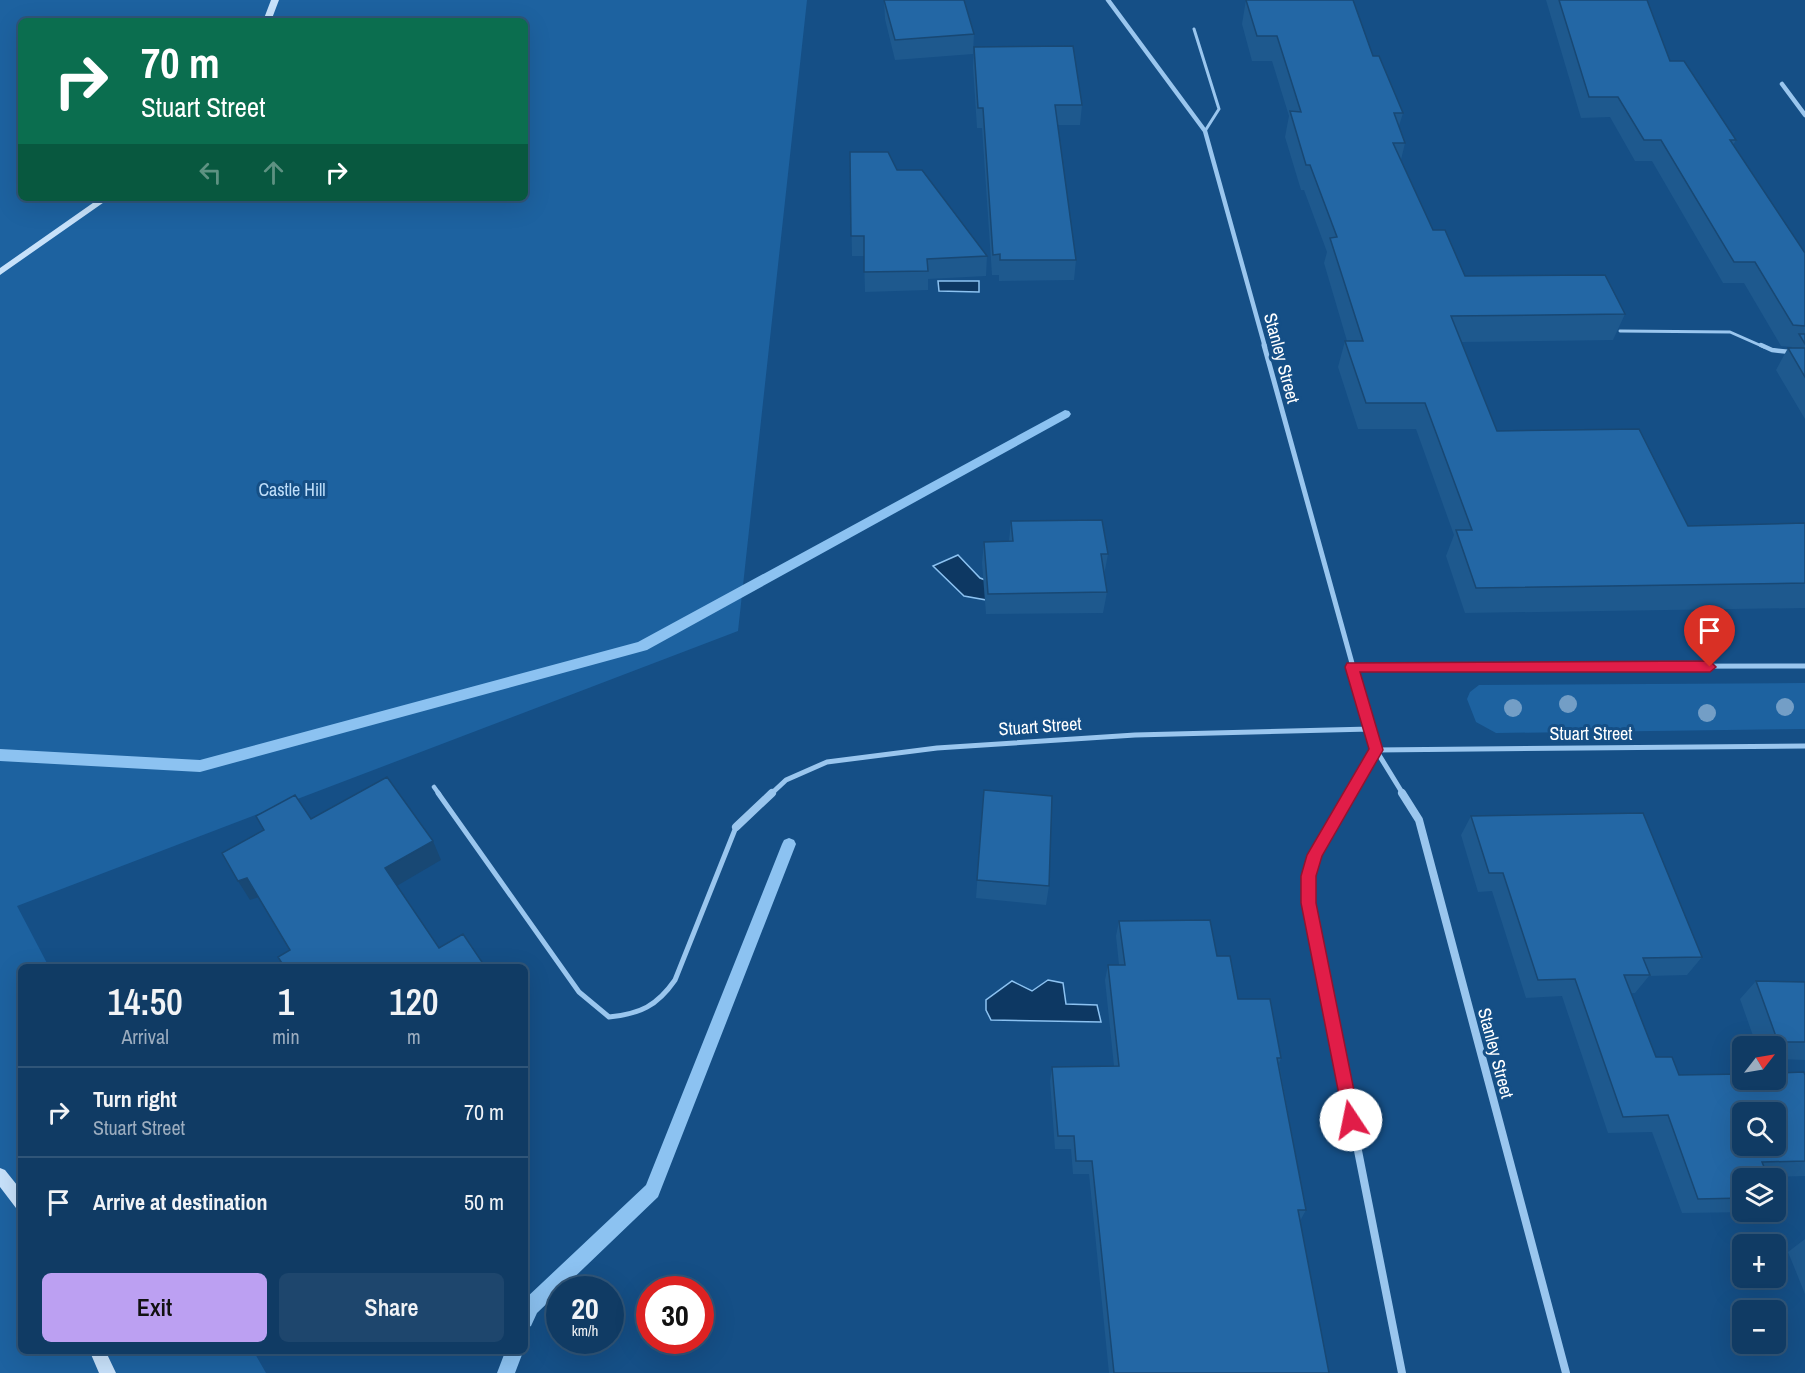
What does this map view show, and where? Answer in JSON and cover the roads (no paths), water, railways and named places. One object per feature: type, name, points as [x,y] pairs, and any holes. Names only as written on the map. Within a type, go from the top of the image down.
[{"type":"main road","points":[[268,18],[275,0]]},
{"type":"main road","points":[[0,272],[102,201]]},
{"type":"main road","points":[[0,1175],[18,1199]]},
{"type":"main road","points":[[99,1354],[108,1373]]},
{"type":"street","name":"Stanley Street","points":[[1108,0],[1158,64],[1205,131],[1376,750],[1419,820],[1566,1373]]},
{"type":"street","points":[[1782,84],[1805,115]]},
{"type":"street","points":[[1352,667],[1805,666]]},
{"type":"street","name":"Stuart Street","points":[[736,827],[786,780],[827,762],[937,748],[1135,735],[1370,729]]},
{"type":"street","name":"Stuart Street","points":[[1376,750],[1805,746]]},
{"type":"street","points":[[1376,750],[1315,855],[1308,876],[1309,903],[1402,1373]]},
{"type":"lane","points":[[1194,29],[1219,109],[1205,131]]},
{"type":"lane","points":[[1620,331],[1730,332],[1772,350],[1794,352]]},
{"type":"lane","points":[[434,787],[579,992],[609,1017],[633,1015],[652,1009],[675,980],[736,827]]},
{"type":"waterway","points":[[0,755],[200,766],[642,646],[1065,414]]},
{"type":"waterway","points":[[528,1312],[530,1307],[652,1191],[789,844]]},
{"type":"waterway","points":[[506,1373],[513,1354]]},
{"type":"park label","name":"Castle Hill","points":[[292,489]]}]
